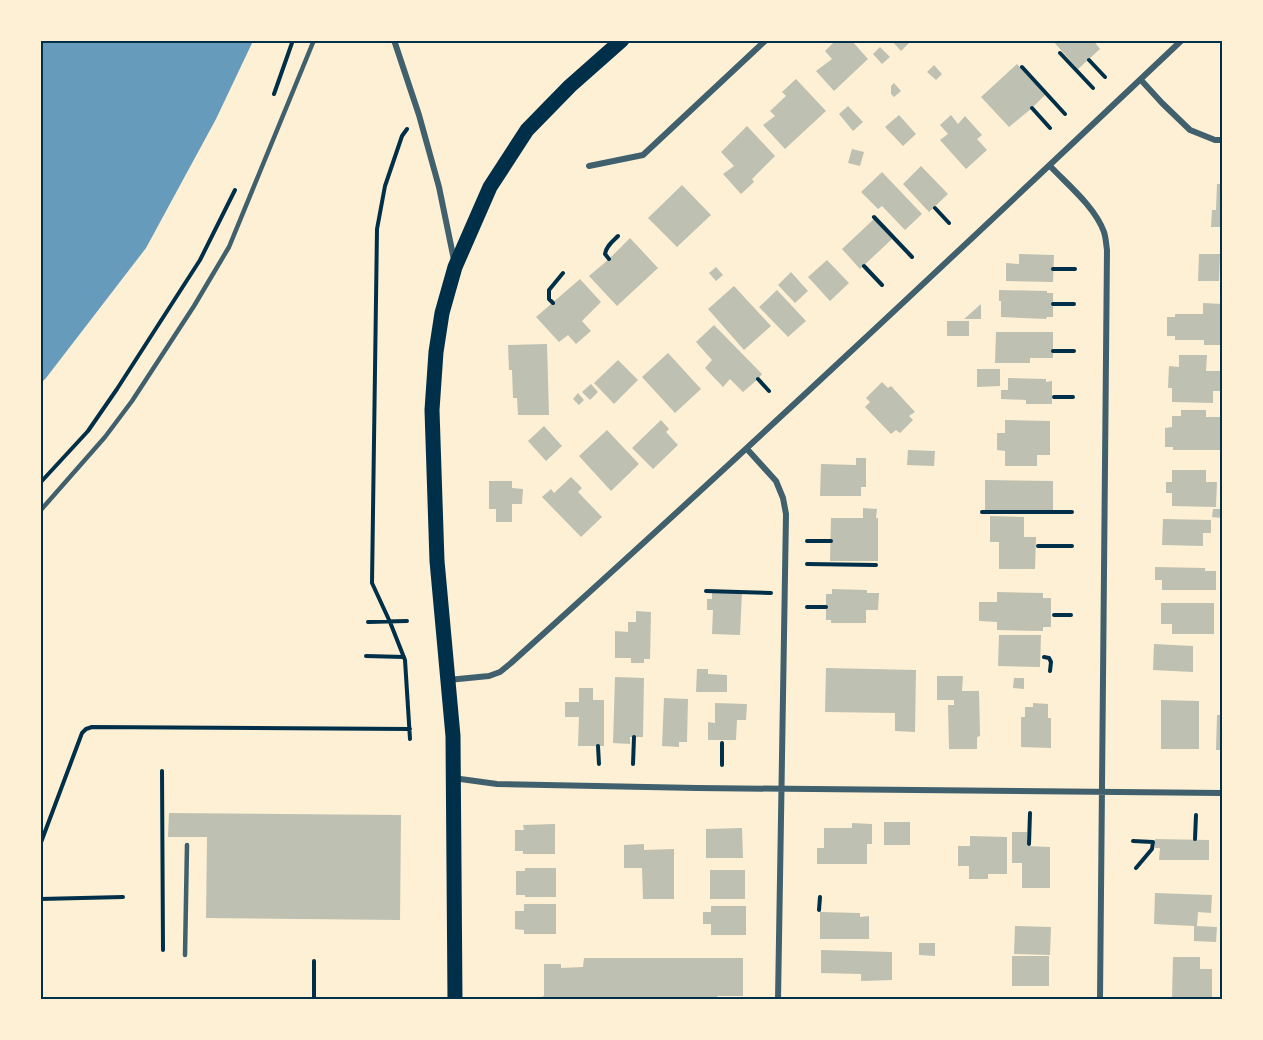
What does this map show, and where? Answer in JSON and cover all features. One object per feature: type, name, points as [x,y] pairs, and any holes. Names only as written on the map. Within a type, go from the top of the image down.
[{"type":"main road","points":[[454,999],[453,736],[437,561],[432,410],[436,352],[442,313],[455,267],[490,187],[527,130],[570,86],[622,40]]},
{"type":"street","points":[[394,40],[419,115],[441,198],[455,267]]},
{"type":"street","points":[[589,166],[643,155],[766,40]]},
{"type":"street","points":[[448,680],[489,676],[500,672],[511,663],[747,449],[1182,40]]},
{"type":"street","points":[[1141,80],[1190,130],[1208,138],[1222,140]]},
{"type":"street","points":[[1050,166],[1089,207],[1104,233],[1107,250],[1100,999]]},
{"type":"street","points":[[747,449],[776,481],[786,514],[778,999]]},
{"type":"street","points":[[453,778],[497,784],[1222,793]]},
{"type":"lane","points":[[40,511],[132,401],[194,306],[229,247],[314,40]]},
{"type":"lane","points":[[185,955],[187,845]]},
{"type":"path","points":[[273,98],[293,40]]},
{"type":"path","points":[[1060,53],[1093,88]]},
{"type":"path","points":[[1089,60],[1105,76]]},
{"type":"path","points":[[1022,67],[1065,114]]},
{"type":"path","points":[[1032,108],[1050,128]]},
{"type":"path","points":[[410,739],[404,657],[372,583],[377,230],[384,186],[402,136],[419,115]]},
{"type":"path","points":[[40,483],[88,431],[117,389],[200,260],[239,182]]},
{"type":"path","points":[[935,208],[949,223]]},
{"type":"path","points":[[874,217],[912,257]]},
{"type":"path","points":[[609,259],[605,251],[618,236]]},
{"type":"path","points":[[864,266],[882,285]]},
{"type":"path","points":[[1053,269],[1074,269]]},
{"type":"path","points":[[553,303],[549,299],[549,290],[562,273]]},
{"type":"path","points":[[1053,304],[1074,304]]},
{"type":"path","points":[[1053,351],[1074,351]]},
{"type":"path","points":[[758,379],[770,391]]},
{"type":"path","points":[[1054,397],[1073,397]]},
{"type":"path","points":[[982,512],[1072,512]]},
{"type":"path","points":[[807,541],[831,541]]},
{"type":"path","points":[[1038,546],[1072,546]]},
{"type":"path","points":[[807,564],[876,565]]},
{"type":"path","points":[[705,591],[785,593]]},
{"type":"path","points":[[807,607],[826,607]]},
{"type":"path","points":[[1054,615],[1071,615]]},
{"type":"path","points":[[368,622],[407,621]]},
{"type":"path","points":[[366,656],[404,657]]},
{"type":"path","points":[[1044,657],[1049,658],[1051,662],[1050,671]]},
{"type":"path","points":[[40,845],[82,733],[92,727],[410,729]]},
{"type":"path","points":[[633,764],[634,737]]},
{"type":"path","points":[[722,743],[722,765]]},
{"type":"path","points":[[598,746],[598,764]]},
{"type":"path","points":[[162,771],[163,950]]},
{"type":"path","points":[[1029,844],[1030,813]]},
{"type":"path","points":[[1195,839],[1196,815]]},
{"type":"path","points":[[1133,841],[1153,842],[1152,849],[1136,868]]},
{"type":"path","points":[[40,899],[123,897]]},
{"type":"path","points":[[819,910],[820,897]]},
{"type":"path","points":[[314,962],[314,999]]},
{"type":"water","points":[[41,40],[253,41],[216,119],[146,248],[41,383]]},
{"type":"building","points":[[836,40],[851,40],[868,59],[834,91],[816,71],[832,59],[825,51]]},
{"type":"building","points":[[891,40],[912,40],[901,51]]},
{"type":"building","points":[[1052,40],[1093,40],[1100,49],[1078,69]]},
{"type":"building","points":[[880,47],[890,57],[882,64],[873,54]]},
{"type":"building","points":[[1017,64],[1045,95],[1009,127],[981,97]]},
{"type":"building","points":[[934,65],[942,74],[936,80],[927,72]]},
{"type":"building","points":[[796,79],[826,111],[785,149],[763,125],[775,116],[770,111],[786,96],[782,92]]},
{"type":"building","points":[[894,83],[901,91],[894,97],[891,94],[891,86]]},
{"type":"building","points":[[848,106],[863,122],[853,131],[839,114]]},
{"type":"building","points":[[899,115],[916,134],[903,146],[885,127]]},
{"type":"building","points":[[951,115],[958,124],[965,116],[982,135],[977,139],[987,150],[966,169],[940,140],[948,134],[940,125]]},
{"type":"building","points":[[747,126],[775,156],[752,179],[754,182],[741,194],[723,174],[734,166],[721,152]]},
{"type":"building","points":[[852,149],[864,152],[860,166],[848,163]]},
{"type":"building","points":[[921,166],[948,194],[929,212],[903,184]]},
{"type":"building","points":[[882,172],[922,214],[905,230],[882,206],[878,209],[861,192]]},
{"type":"building","points":[[1217,184],[1222,184],[1222,227],[1211,227],[1212,210],[1216,210]]},
{"type":"building","points":[[682,185],[711,215],[677,247],[648,218]]},
{"type":"building","points":[[874,219],[892,239],[860,269],[842,249]]},
{"type":"building","points":[[630,238],[658,268],[617,306],[589,276]]},
{"type":"building","points":[[1019,254],[1054,255],[1053,282],[1006,281],[1006,263],[1019,264]]},
{"type":"building","points":[[1199,254],[1220,254],[1219,281],[1198,281]]},
{"type":"building","points":[[827,260],[849,283],[830,301],[808,277]]},
{"type":"building","points":[[716,267],[723,275],[716,281],[709,273]]},
{"type":"building","points":[[791,272],[808,291],[795,303],[778,285]]},
{"type":"building","points":[[580,279],[601,302],[582,321],[591,331],[576,344],[568,335],[559,342],[536,317]]},
{"type":"building","points":[[734,286],[771,326],[744,350],[708,309]]},
{"type":"building","points":[[777,290],[806,321],[788,337],[759,307]]},
{"type":"building","points":[[999,290],[1053,293],[1053,317],[1046,319],[1001,317]]},
{"type":"building","points":[[1203,303],[1222,304],[1222,345],[1204,345],[1204,340],[1175,340],[1175,336],[1167,336],[1167,317],[1175,317],[1175,314],[1203,314]]},
{"type":"building","points":[[981,304],[981,319],[964,319]]},
{"type":"building","points":[[947,321],[969,321],[969,336],[947,336]]},
{"type":"building","points":[[714,325],[762,374],[743,392],[730,379],[723,387],[705,368],[712,360],[696,342]]},
{"type":"building","points":[[996,332],[1053,332],[1053,358],[1030,358],[1030,363],[995,363]]},
{"type":"building","points":[[547,344],[549,415],[518,415],[517,398],[513,398],[512,370],[509,370],[508,345]]},
{"type":"building","points":[[668,353],[701,389],[675,413],[642,377]]},
{"type":"building","points":[[1179,355],[1207,355],[1206,371],[1222,371],[1222,391],[1213,391],[1213,403],[1172,402],[1172,388],[1168,388],[1169,366],[1179,367]]},
{"type":"building","points":[[618,360],[638,380],[614,404],[594,383]]},
{"type":"building","points":[[977,369],[1000,369],[1000,386],[977,387]]},
{"type":"building","points":[[1008,378],[1052,381],[1052,404],[1026,404],[1026,400],[1001,399],[1001,390],[1008,390]]},
{"type":"building","points":[[882,382],[888,388],[891,386],[915,412],[909,416],[913,420],[900,433],[896,430],[891,434],[865,407],[870,402],[866,398]]},
{"type":"building","points":[[591,384],[598,392],[590,400],[582,392]]},
{"type":"building","points":[[578,393],[584,400],[579,405],[573,399]]},
{"type":"building","points":[[1181,410],[1206,410],[1206,417],[1222,417],[1222,450],[1173,450],[1173,447],[1165,447],[1165,428],[1172,427],[1172,416],[1181,416]]},
{"type":"building","points":[[661,420],[669,429],[666,432],[678,445],[653,469],[632,448]]},
{"type":"building","points":[[1005,420],[1050,421],[1050,455],[1037,455],[1037,466],[1005,466],[1005,451],[997,450],[997,433],[1005,433]]},
{"type":"building","points":[[544,426],[562,446],[546,461],[528,441]]},
{"type":"building","points":[[607,430],[639,464],[611,491],[579,456]]},
{"type":"building","points":[[908,450],[935,451],[934,466],[907,465]]},
{"type":"building","points":[[856,458],[866,458],[866,487],[861,487],[861,496],[820,496],[821,464],[856,465]]},
{"type":"building","points":[[1172,470],[1206,470],[1206,482],[1217,482],[1216,507],[1172,506],[1172,493],[1166,493],[1166,482],[1172,482]]},
{"type":"building","points":[[571,477],[582,488],[578,492],[602,517],[581,537],[542,497],[551,489],[554,493]]},
{"type":"building","points":[[985,480],[1053,481],[1053,511],[985,510]]},
{"type":"building","points":[[489,481],[512,481],[512,488],[523,489],[522,504],[512,504],[512,522],[496,522],[496,509],[489,509]]},
{"type":"building","points":[[863,508],[877,509],[878,561],[830,561],[831,518],[863,518]]},
{"type":"building","points":[[1213,509],[1222,509],[1222,518],[1212,517]]},
{"type":"building","points":[[990,516],[1024,517],[1024,537],[1036,537],[1035,569],[999,569],[999,542],[990,542]]},
{"type":"building","points":[[1163,519],[1211,520],[1211,533],[1203,533],[1203,546],[1162,545]]},
{"type":"building","points":[[1155,567],[1205,568],[1205,571],[1216,571],[1216,590],[1162,590],[1162,580],[1155,580]]},
{"type":"building","points":[[832,589],[867,590],[867,593],[879,593],[878,610],[866,610],[866,623],[831,623],[831,620],[826,620],[826,594],[832,594]]},
{"type":"building","points":[[997,592],[1043,593],[1043,598],[1051,598],[1051,627],[1043,627],[1043,631],[997,630],[997,622],[979,621],[979,602],[997,602]]},
{"type":"building","points":[[712,593],[742,593],[740,635],[712,634],[713,610],[707,610],[707,599],[712,599]]},
{"type":"building","points":[[1161,603],[1214,603],[1214,634],[1172,634],[1172,624],[1161,624]]},
{"type":"building","points":[[636,611],[651,612],[650,659],[644,659],[644,663],[631,663],[631,658],[615,658],[615,631],[628,632],[628,622],[636,622]]},
{"type":"building","points":[[999,635],[1041,635],[1040,667],[998,666]]},
{"type":"building","points":[[1154,644],[1193,646],[1193,672],[1153,670]]},
{"type":"building","points":[[826,668],[916,670],[915,732],[895,731],[895,713],[825,712]]},
{"type":"building","points":[[697,669],[708,669],[708,674],[727,675],[727,692],[696,692]]},
{"type":"building","points":[[937,676],[963,676],[962,691],[979,691],[980,736],[977,737],[977,749],[949,749],[948,705],[954,705],[954,700],[937,700]]},
{"type":"building","points":[[615,677],[644,678],[643,737],[630,737],[630,744],[613,743]]},
{"type":"building","points":[[1014,678],[1024,678],[1024,689],[1013,688]]},
{"type":"building","points":[[579,688],[593,688],[593,700],[604,700],[604,746],[578,746],[579,717],[565,717],[565,702],[579,702]]},
{"type":"building","points":[[664,698],[688,699],[687,742],[679,742],[679,747],[662,746]]},
{"type":"building","points":[[1161,700],[1199,701],[1199,749],[1161,749]]},
{"type":"building","points":[[715,703],[747,704],[746,720],[737,720],[736,740],[708,740],[708,722],[715,723]]},
{"type":"building","points":[[1033,703],[1048,704],[1048,718],[1051,718],[1051,748],[1021,747],[1021,717],[1025,717],[1025,707],[1033,707]]},
{"type":"building","points":[[1217,715],[1222,715],[1222,750],[1216,750]]},
{"type":"building","points":[[169,813],[401,815],[400,920],[206,918],[207,837],[168,837]]},
{"type":"building","points":[[884,822],[910,822],[910,845],[884,845]]},
{"type":"building","points":[[852,823],[872,824],[872,844],[867,844],[867,864],[817,864],[817,848],[824,848],[824,828],[852,828]]},
{"type":"building","points":[[555,824],[555,854],[523,854],[523,851],[515,851],[515,830],[524,830],[523,825]]},
{"type":"building","points":[[742,828],[743,858],[706,858],[706,829]]},
{"type":"building","points":[[1220,829],[1222,829],[1222,863],[1220,862]]},
{"type":"building","points":[[1012,832],[1027,832],[1027,846],[1050,847],[1050,888],[1022,888],[1022,863],[1012,863]]},
{"type":"building","points":[[970,836],[1007,837],[1007,874],[988,874],[988,879],[969,879],[969,866],[958,866],[958,846],[970,846]]},
{"type":"building","points":[[1155,839],[1209,840],[1209,860],[1159,860],[1160,848],[1155,848]]},
{"type":"building","points":[[644,844],[644,850],[674,849],[674,899],[643,899],[642,868],[624,868],[624,845]]},
{"type":"building","points":[[525,868],[556,868],[556,897],[516,895],[516,871],[525,871]]},
{"type":"building","points":[[710,870],[745,870],[745,899],[710,899]]},
{"type":"building","points":[[1155,893],[1212,895],[1211,913],[1198,912],[1197,926],[1217,927],[1216,942],[1194,941],[1194,926],[1154,924]]},
{"type":"building","points":[[524,904],[556,904],[556,934],[524,934],[524,930],[515,929],[515,911],[524,911]]},
{"type":"building","points":[[711,906],[746,906],[746,935],[711,935],[711,924],[703,924],[703,912],[711,912]]},
{"type":"building","points":[[820,912],[860,913],[860,917],[869,916],[869,939],[820,939]]},
{"type":"building","points":[[1015,926],[1051,927],[1050,955],[1014,954]]},
{"type":"building","points":[[919,943],[935,943],[935,956],[919,955]]},
{"type":"building","points":[[821,950],[892,952],[892,980],[861,981],[861,974],[821,973]]},
{"type":"building","points":[[1012,956],[1049,956],[1049,986],[1012,986]]},
{"type":"building","points":[[1173,957],[1200,957],[1200,969],[1212,969],[1212,997],[1172,999]]},
{"type":"building","points":[[584,958],[743,958],[743,996],[717,996],[717,999],[541,999],[544,996],[544,964],[561,964],[561,968],[583,967]]}]
